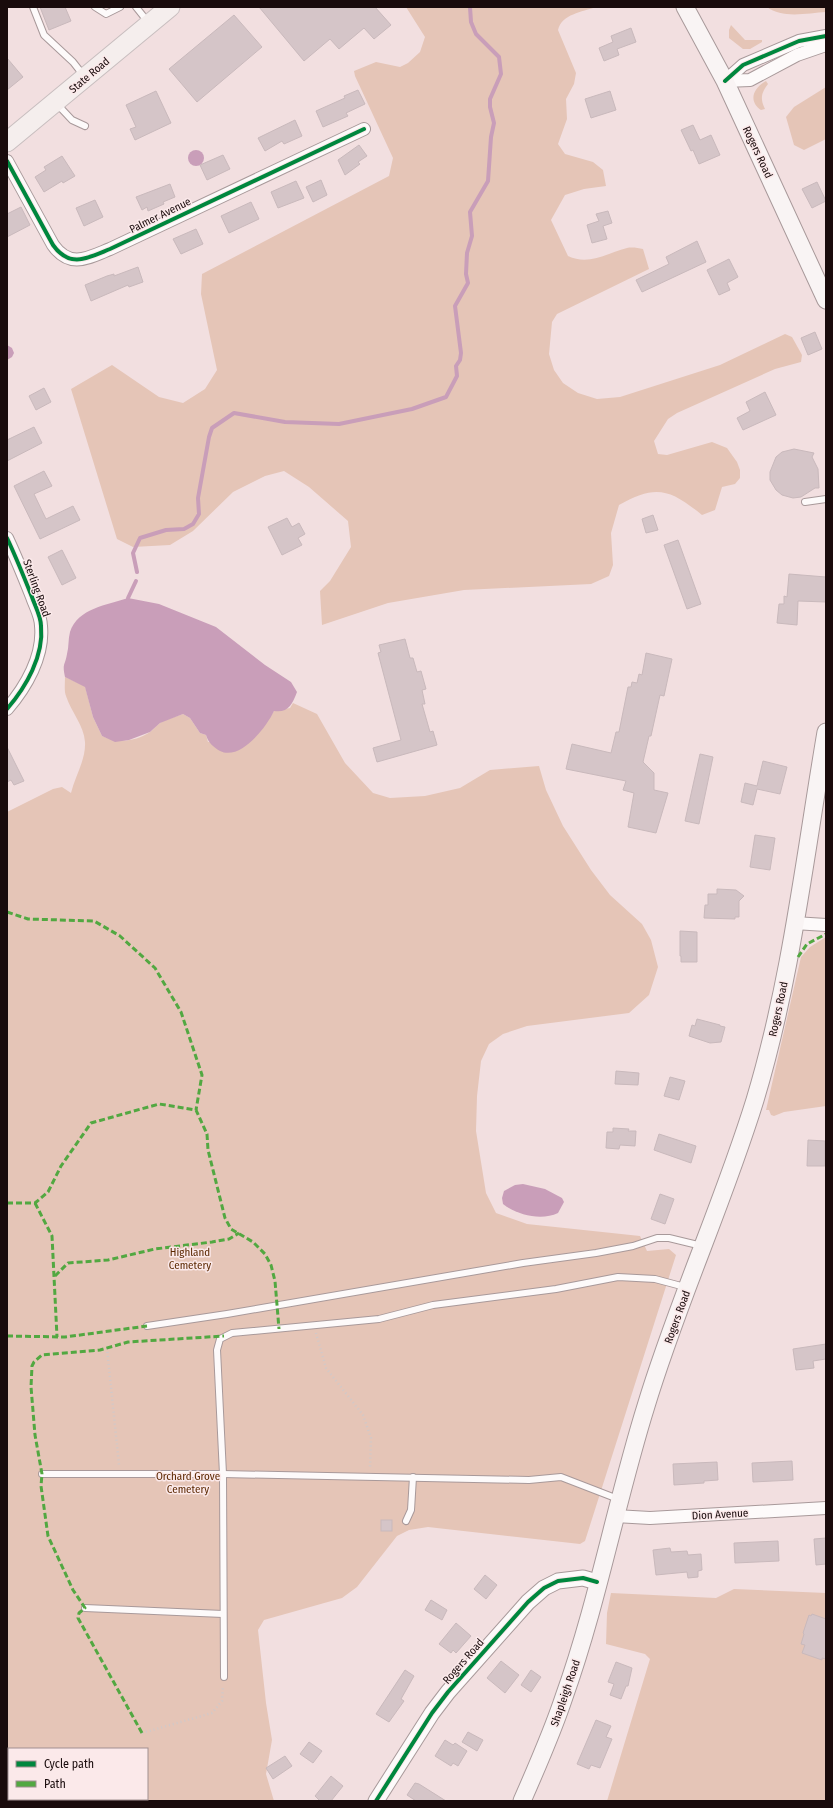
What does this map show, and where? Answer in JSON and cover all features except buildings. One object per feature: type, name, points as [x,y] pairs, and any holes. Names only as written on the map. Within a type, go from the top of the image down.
[{"type":"main road","name":"State Road","points":[[7,142],[170,7]]},
{"type":"main road","name":"Rogers Road","points":[[685,7],[725,81],[826,300]]},
{"type":"main road","name":"Rogers Road","points":[[598,1582],[619,1500],[651,1390],[702,1246],[731,1172],[755,1098],[781,998],[826,732]]},
{"type":"main road","name":"Shapleigh Road","points":[[522,1801],[538,1765],[564,1696],[582,1642],[598,1582]]},
{"type":"street","points":[[725,81],[743,65],[799,41],[826,36]]},
{"type":"street","points":[[725,81],[750,80],[797,55],[826,46]]},
{"type":"street","name":"Palmer Avenue","points":[[7,161],[53,245],[64,256],[77,260],[110,249],[364,129]]},
{"type":"street","name":"Sterling Road","points":[[7,538],[39,616],[42,631],[40,646],[32,669],[19,693],[7,709]]},
{"type":"street","points":[[794,923],[826,925]]},
{"type":"street","name":"Dion Avenue","points":[[615,1516],[650,1518],[826,1508]]},
{"type":"street","name":"Rogers Road","points":[[376,1801],[432,1713],[448,1692],[533,1598],[544,1588],[558,1581],[583,1578],[598,1582]]},
{"type":"lane","points":[[33,7],[44,35],[73,62],[85,78]]},
{"type":"lane","points":[[95,7],[106,14],[120,7]]},
{"type":"lane","points":[[136,7],[150,24]]},
{"type":"lane","points":[[55,102],[72,120],[85,126]]},
{"type":"lane","points":[[805,502],[826,499]]},
{"type":"lane","points":[[147,1326],[227,1314],[523,1263],[596,1253],[633,1246],[657,1238],[669,1238],[702,1246]]},
{"type":"lane","points":[[224,1677],[223,1474],[217,1350],[220,1338],[232,1333],[379,1319],[433,1305],[556,1289],[618,1277],[655,1279],[687,1288]]},
{"type":"lane","points":[[42,1474],[223,1474],[529,1480],[562,1477],[619,1500]]},
{"type":"lane","points":[[406,1522],[411,1510],[413,1478]]},
{"type":"lane","points":[[85,1608],[223,1614]]},
{"type":"path","points":[[315,1326],[326,1368],[363,1415],[371,1438],[369,1477]]},
{"type":"path","points":[[107,1348],[120,1474]]},
{"type":"path","points":[[142,1733],[212,1713],[222,1700],[224,1677]]},
{"type":"green space","points":[[406,7],[596,7],[568,17],[560,25],[558,30],[576,73],[574,84],[566,99],[567,119],[558,144],[565,154],[593,162],[603,170],[606,186],[584,189],[565,195],[551,220],[568,256],[583,260],[598,258],[627,248],[639,248],[643,249],[649,269],[557,314],[552,322],[549,354],[554,370],[563,383],[578,393],[597,399],[620,397],[720,365],[785,334],[792,337],[802,355],[801,362],[775,369],[677,413],[668,419],[654,441],[658,454],[667,455],[712,442],[727,448],[737,462],[740,470],[740,478],[735,484],[722,487],[715,510],[702,515],[681,500],[662,492],[643,494],[619,505],[611,533],[613,565],[609,576],[591,584],[464,590],[388,603],[322,625],[320,591],[330,581],[351,547],[348,521],[309,487],[284,471],[265,476],[233,492],[193,531],[170,545],[133,547],[117,539],[71,389],[112,365],[159,397],[183,403],[205,389],[217,370],[201,294],[202,274],[389,176],[393,158],[354,71],[376,62],[400,67],[408,63],[420,52],[425,37]]},
{"type":"green space","points":[[767,7],[826,7],[826,12],[788,14],[773,11]]},
{"type":"green space","points":[[731,25],[745,40],[762,40],[762,42],[750,49],[743,49],[729,38],[729,30]]},
{"type":"green space","points":[[766,81],[768,84],[762,96],[762,102],[765,109],[761,110],[754,103],[753,99],[755,91]]},
{"type":"green space","points":[[826,87],[826,139],[804,150],[794,145],[786,117],[794,107]]},
{"type":"green space","points":[[65,677],[85,686],[93,717],[102,736],[114,740],[132,740],[138,738],[150,732],[162,722],[183,714],[190,718],[200,733],[206,735],[208,742],[257,734],[274,711],[290,708],[293,703],[317,714],[345,763],[373,793],[390,798],[425,796],[460,788],[490,770],[539,766],[546,790],[563,826],[591,870],[610,895],[642,924],[651,940],[658,967],[649,995],[629,1013],[527,1026],[503,1034],[489,1044],[481,1061],[477,1096],[476,1131],[486,1193],[496,1213],[527,1224],[640,1236],[647,1251],[669,1249],[676,1255],[585,1541],[580,1544],[428,1527],[409,1530],[397,1536],[357,1587],[342,1598],[264,1620],[258,1630],[266,1703],[272,1740],[266,1774],[274,1801],[7,1801],[7,812],[53,789],[62,787],[71,793],[84,755],[85,742],[80,724],[71,708],[65,689]]},
{"type":"green space","points":[[826,937],[826,1106],[784,1112],[774,1116],[771,1115],[769,1110],[766,1110],[801,957],[810,947]]},
{"type":"green space","points":[[734,1589],[826,1593],[826,1801],[607,1801],[650,1659],[645,1654],[606,1644],[607,1613],[611,1593],[716,1598]]},
{"type":"shaded area","points":[[196,150],[203,155],[204,158],[199,165],[196,166],[189,161],[188,158],[193,151]]},
{"type":"shaded area","points":[[7,345],[12,348],[14,353],[12,357],[7,360]]},
{"type":"shaded area","points":[[128,598],[159,604],[216,627],[265,665],[291,682],[297,692],[293,701],[289,707],[283,711],[274,711],[265,726],[252,741],[236,751],[228,753],[220,751],[213,746],[206,735],[200,733],[190,718],[183,714],[160,723],[150,732],[129,740],[115,742],[102,736],[93,717],[85,687],[65,677],[64,667],[68,651],[69,635],[74,624],[86,613]]},
{"type":"shaded area","points":[[523,1184],[545,1189],[562,1198],[564,1202],[558,1213],[544,1217],[529,1216],[515,1211],[503,1204],[502,1198],[504,1191],[515,1185]]},
{"type":"waterway","points":[[137,572],[133,553],[140,538],[166,530],[184,529],[193,524],[199,514],[198,498],[212,428],[234,413],[285,422],[339,424],[412,409],[446,397],[457,376],[456,366],[460,360],[461,353],[455,306],[468,283],[466,274],[467,253],[472,236],[470,212],[488,181],[491,137],[494,123],[490,107],[490,99],[501,74],[499,57],[476,34],[471,22],[470,7]]},
{"type":"waterway","points":[[128,598],[136,581]]},
{"type":"marked path","points":[[7,912],[28,919],[94,921],[120,936],[155,968],[181,1012],[202,1075],[196,1110]]},
{"type":"marked path","points":[[798,957],[807,944],[826,934]]},
{"type":"marked path","points":[[7,1203],[35,1203],[48,1192],[61,1166],[91,1123],[159,1104],[196,1110],[207,1134],[208,1150],[225,1218],[231,1229],[253,1242],[265,1254],[271,1265],[275,1281],[279,1329]]},
{"type":"marked path","points":[[35,1203],[52,1236],[57,1337]]},
{"type":"marked path","points":[[55,1276],[68,1263],[108,1260],[155,1249],[212,1242],[229,1239],[239,1233]]},
{"type":"marked path","points":[[7,1336],[65,1337],[147,1326]]},
{"type":"marked path","points":[[142,1733],[78,1618],[79,1613],[85,1608],[73,1590],[48,1536],[41,1486],[42,1474],[35,1435],[31,1387],[32,1366],[34,1362],[42,1355],[100,1350],[128,1342],[224,1336]]},
{"type":"cycle path","points":[[725,81],[743,65],[799,41],[826,36]]},
{"type":"cycle path","points":[[7,161],[53,245],[66,257],[80,259],[94,256],[110,249],[364,129]]},
{"type":"cycle path","points":[[7,538],[41,622],[40,649],[37,660],[21,691],[7,709]]},
{"type":"cycle path","points":[[376,1801],[432,1713],[448,1692],[528,1602],[544,1588],[558,1581],[583,1578],[597,1582]]},
{"type":"park label","name":"Highland Cemetery","points":[[190,1258]]},
{"type":"park label","name":"Orchard Grove Cemetery","points":[[188,1482]]}]
